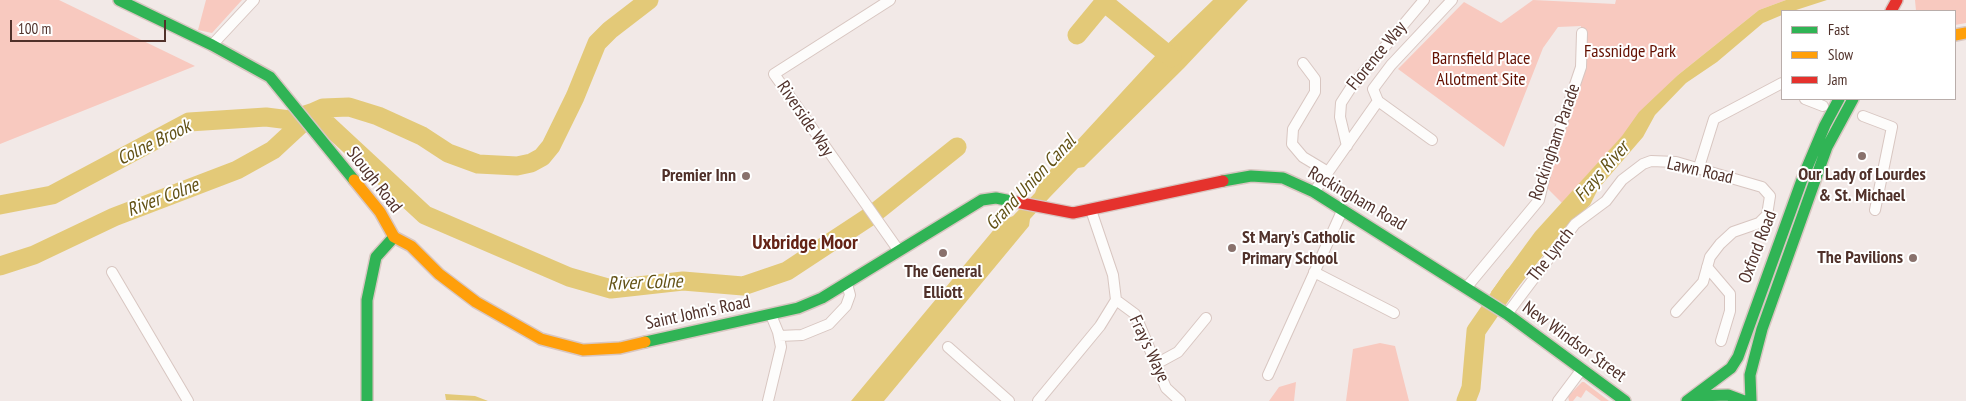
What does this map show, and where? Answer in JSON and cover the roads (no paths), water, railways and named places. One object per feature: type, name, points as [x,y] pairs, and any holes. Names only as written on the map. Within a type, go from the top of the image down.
[{"type":"main road","name":"Slough Road","points":[[119,0],[212,45],[270,77],[324,146],[380,212],[394,237]]},
{"type":"main road","name":"Oxford Road","points":[[1692,398],[1731,368],[1738,357],[1765,278],[1804,177],[1825,125],[1838,100]]},
{"type":"main road","name":"Oxford Road","points":[[1751,401],[1750,375],[1762,329],[1827,147],[1852,100]]},
{"type":"main road","name":"Rockingham Road","points":[[1012,200],[1059,212],[1073,213],[1195,185],[1251,176],[1283,178],[1314,192],[1342,211],[1405,247],[1478,296]]},
{"type":"main road","name":"Saint John's Road","points":[[394,237],[411,246],[459,290],[510,323],[541,339],[583,350],[620,348],[771,316],[822,298],[982,200],[996,198],[1012,200]]},
{"type":"main road","points":[[367,401],[367,300],[376,258],[394,237]]},
{"type":"main road","name":"New Windsor Street","points":[[1478,296],[1505,312],[1625,401]]},
{"type":"main road","points":[[1692,398],[1728,395],[1744,401]]},
{"type":"street","points":[[212,45],[254,0]]},
{"type":"street","name":"Riverside Way","points":[[890,0],[774,74],[899,250]]},
{"type":"street","name":"Florence Way","points":[[1347,146],[1340,117],[1341,103],[1352,86],[1424,0]]},
{"type":"street","points":[[1432,140],[1378,101],[1373,89],[1411,43],[1452,0]]},
{"type":"street","name":"Rockingham Parade","points":[[1466,288],[1539,200],[1547,167],[1581,66],[1582,33]]},
{"type":"street","points":[[1303,63],[1315,80],[1315,92],[1293,129],[1292,144],[1303,156],[1328,172]]},
{"type":"street","points":[[1699,167],[1714,120],[1739,104],[1780,87]]},
{"type":"street","points":[[1808,100],[1823,106]]},
{"type":"street","points":[[1314,192],[1378,101]]},
{"type":"street","points":[[1863,116],[1892,127],[1875,210]]},
{"type":"street","name":"Lawn Road","points":[[1622,180],[1635,168],[1651,161],[1669,161],[1699,167],[1762,187],[1770,196],[1770,206],[1764,220],[1733,232],[1710,257],[1707,267]]},
{"type":"street","name":"The Lynch","points":[[1505,312],[1562,239],[1576,224],[1606,201],[1622,180]]},
{"type":"street","points":[[1038,401],[1100,326],[1116,300],[1113,275],[1092,210]]},
{"type":"street","points":[[1268,375],[1342,211]]},
{"type":"street","points":[[1676,312],[1704,282],[1707,267]]},
{"type":"street","points":[[1707,267],[1730,294],[1730,311],[1720,341]]},
{"type":"street","points":[[112,272],[188,401]]},
{"type":"street","points":[[1314,272],[1394,313]]},
{"type":"street","points":[[779,336],[802,335],[829,324],[846,306],[850,295],[847,284]]},
{"type":"street","name":"Fray's Waye","points":[[1116,300],[1135,314],[1166,388],[1180,401]]},
{"type":"street","points":[[768,401],[781,347],[771,316]]},
{"type":"street","points":[[1156,364],[1178,352],[1206,318]]},
{"type":"street","points":[[948,347],[1009,401]]},
{"type":"street","points":[[1558,401],[1582,369]]},
{"type":"water","points":[[1213,0],[1248,0],[1184,68],[1084,167],[1078,168],[1030,219],[1029,226],[884,401],[851,401],[1001,221],[1013,216],[1035,193],[1039,183],[1051,169],[1156,55]]},
{"type":"water","points":[[1786,0],[1827,0],[1796,10],[1781,10],[1781,15],[1763,23],[1717,62],[1686,83],[1655,115],[1643,137],[1598,189],[1590,205],[1564,229],[1507,301],[1491,292],[1535,232],[1622,136],[1639,112],[1678,75],[1759,10]]},
{"type":"water","points":[[445,394],[475,396],[488,401],[446,400]]},
{"type":"waterway","name":"River Colne","points":[[0,266],[34,255],[114,217],[237,170],[273,150],[314,112],[323,108],[349,107],[378,116],[422,136],[448,153],[478,164],[517,166],[531,163],[542,157],[551,146],[575,97],[597,43],[610,30],[649,0]]},
{"type":"waterway","name":"River Colne","points":[[1077,35],[1106,0]]},
{"type":"waterway","points":[[1105,3],[1172,58]]},
{"type":"waterway","name":"River Colne","points":[[0,205],[52,195],[189,122],[266,117],[290,120],[314,112],[425,215],[569,277],[611,289],[683,281],[743,286],[787,271],[872,215],[957,147]]},
{"type":"waterway","name":"Frays River","points":[[1466,401],[1471,388],[1476,331],[1514,276]]},
{"type":"place","name":"Our Lady of Lourdes & St. Michael","points":[[1862,156]]},
{"type":"place","name":"Premier Inn","points":[[746,176]]},
{"type":"place","name":"St Mary's Catholic Primary School","points":[[1232,248]]},
{"type":"place","name":"The General Elliott","points":[[943,253]]},
{"type":"place","name":"The Pavilions","points":[[1913,258]]},
{"type":"district","name":"Uxbridge Moor","points":[[805,243]]},
{"type":"park label","name":"Fassnidge Park","points":[[1630,52]]},
{"type":"park label","name":"Barnsfield Place Allotment Site","points":[[1481,69]]},
{"type":"water label","name":"Colne Brook","points":[[154,143]]},
{"type":"water label","name":"Grand Union Canal","points":[[1031,183]]}]
